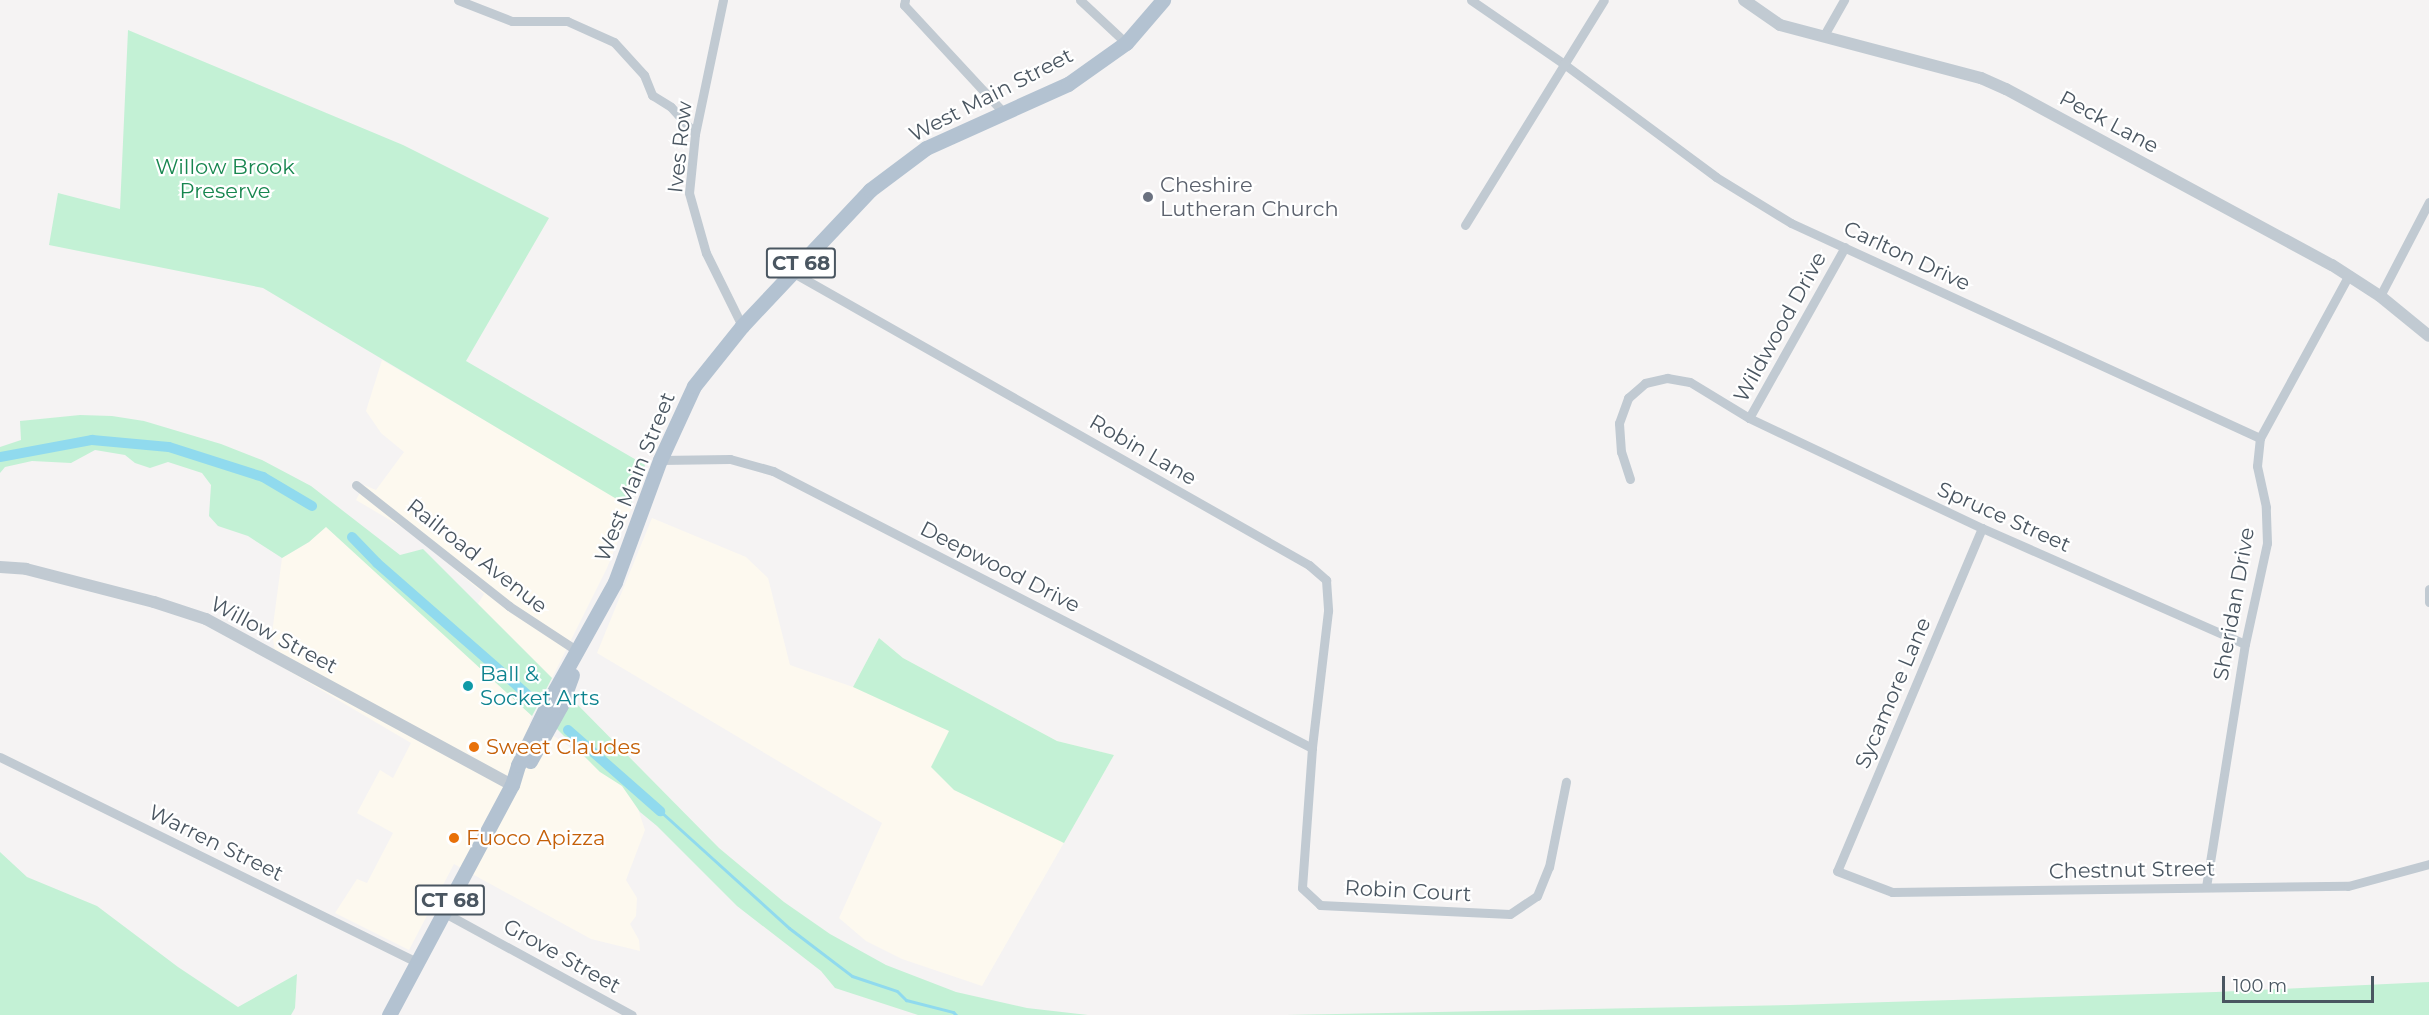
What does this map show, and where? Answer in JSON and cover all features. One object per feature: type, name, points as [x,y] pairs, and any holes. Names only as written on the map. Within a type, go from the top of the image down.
[{"type":"main road","name":"West Main Street","points":[[389,1015],[512,785],[519,780],[566,695],[579,652],[615,582],[660,460],[694,386],[742,326],[870,190],[926,148],[1068,84],[1126,43],[1163,0]]},
{"type":"street","points":[[458,0],[513,21],[567,21],[614,42],[644,75],[652,94],[671,107],[695,134]]},
{"type":"street","name":"Ives Row","points":[[723,0],[695,134],[689,193],[706,253],[742,326]]},
{"type":"street","points":[[904,0],[904,5],[1003,112]]},
{"type":"street","points":[[1080,0],[1126,43]]},
{"type":"street","name":"Carlton Drive","points":[[1471,0],[1564,64],[1716,177],[1791,223],[2260,438]]},
{"type":"street","points":[[1465,225],[1604,0]]},
{"type":"street","name":"Peck Lane","points":[[1744,0],[1780,25],[1981,78],[2006,89],[2349,275],[2380,296],[2429,336]]},
{"type":"street","points":[[1823,37],[1844,0]]},
{"type":"street","points":[[2380,296],[2429,202]]},
{"type":"street","name":"Wildwood Drive","points":[[1630,479],[1621,452],[1619,423],[1628,398],[1645,383],[1667,378],[1690,382],[1749,418],[1845,248]]},
{"type":"street","name":"Robin Lane","points":[[792,272],[1309,565],[1326,580],[1328,611],[1312,748]]},
{"type":"street","name":"Sheridan Drive","points":[[2206,887],[2245,644],[2267,543],[2266,507],[2257,466],[2260,438],[2349,275]]},
{"type":"street","name":"Spruce Street","points":[[1749,418],[1982,528],[2245,644]]},
{"type":"street","name":"Deepwood Drive","points":[[660,460],[730,459],[773,471],[1312,748]]},
{"type":"street","name":"Railroad Avenue","points":[[356,485],[509,606],[579,652]]},
{"type":"street","name":"Sycamore Lane","points":[[1837,872],[1982,528]]},
{"type":"street","name":"Willow Street","points":[[0,567],[26,569],[154,602],[206,619],[512,785]]},
{"type":"street","points":[[2429,589],[2429,602]]},
{"type":"street","name":"Robin Court","points":[[1312,748],[1302,888],[1320,905],[1510,914],[1537,896],[1549,867],[1566,782]]},
{"type":"street","name":"Warren Street","points":[[0,757],[416,962]]},
{"type":"street","name":"Chestnut Street","points":[[1837,872],[1892,892],[2348,886],[2429,864]]},
{"type":"street","name":"Grove Street","points":[[443,912],[632,1015]]},
{"type":"shaded area","points":[[382,360],[632,507],[607,568],[552,678],[478,604],[484,594],[412,533],[356,500],[364,485],[376,490],[404,452],[381,433],[366,411]]},
{"type":"shaded area","points":[[652,518],[746,557],[768,578],[790,665],[853,687],[879,638],[903,658],[1057,741],[1114,755],[982,986],[902,959],[866,941],[839,918],[882,823],[597,653]]},
{"type":"shaded area","points":[[326,526],[532,716],[529,724],[557,738],[632,791],[645,830],[626,880],[637,898],[636,916],[630,924],[639,940],[640,951],[591,939],[454,864],[409,950],[335,913],[357,879],[367,883],[393,833],[357,813],[380,770],[393,778],[411,743],[277,664],[272,633],[282,558],[309,542]]},
{"type":"green space","name":"Willow Brook Preserve","points":[[128,30],[403,145],[549,218],[466,361],[645,465],[630,507],[263,288],[49,245],[58,193],[120,209]]},
{"type":"green space","points":[[80,415],[112,416],[144,421],[221,444],[262,460],[311,486],[400,555],[423,549],[552,678],[532,716],[326,527],[309,542],[282,558],[248,536],[218,526],[209,516],[211,485],[202,473],[168,462],[150,468],[135,463],[125,455],[95,450],[71,463],[32,461],[5,467],[0,473],[0,447],[21,440],[20,421]]},
{"type":"green space","points":[[879,638],[903,658],[1057,741],[1114,755],[1064,843],[954,790],[931,767],[949,731],[853,687]]},
{"type":"green space","points":[[569,696],[719,848],[784,902],[830,934],[886,965],[956,992],[1027,1008],[1088,1015],[918,1015],[835,988],[821,971],[737,906],[640,812],[622,786],[600,772],[553,725]]},
{"type":"green space","points":[[0,852],[27,877],[97,906],[178,967],[238,1007],[297,974],[295,1008],[291,1015],[0,1015]]},
{"type":"green space","points":[[2429,982],[2429,1015],[1286,1015],[1790,1005],[2216,992]]},
{"type":"waterway","points":[[0,457],[92,440],[169,447],[263,477],[312,506]]},
{"type":"waterway","points":[[352,537],[377,563],[528,695]]},
{"type":"waterway","points":[[568,730],[660,811]]},
{"type":"waterway","points":[[660,811],[789,928],[852,976],[897,991],[906,1000],[953,1012],[956,1015]]},
{"type":"place","name":"Cheshire Lutheran Church","points":[[1148,197]]},
{"type":"place","name":"Ball & Socket Arts","points":[[468,686]]},
{"type":"place","name":"Sweet Claudes","points":[[474,747]]},
{"type":"place","name":"Fuoco Apizza","points":[[454,838]]}]
